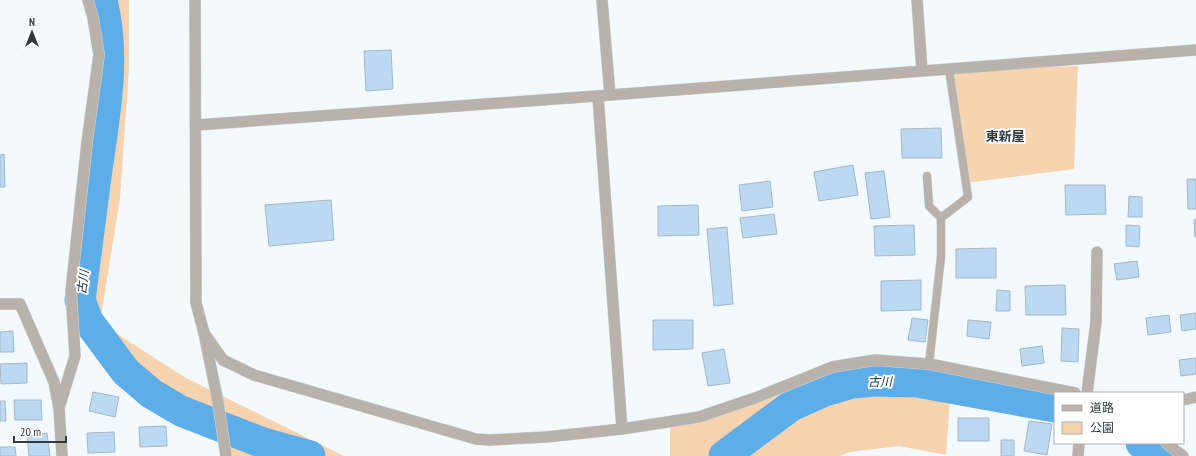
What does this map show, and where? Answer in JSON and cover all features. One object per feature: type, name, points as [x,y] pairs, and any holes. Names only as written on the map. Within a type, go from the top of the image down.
[{"type":"street","points":[[59,408],[75,356],[72,291],[87,142],[98,55],[93,18],[88,0]]},
{"type":"street","points":[[195,0],[196,303],[204,333],[218,402],[226,454]]},
{"type":"street","points":[[602,0],[610,95]]},
{"type":"street","points":[[917,0],[922,71]]},
{"type":"street","points":[[196,124],[598,96],[1196,50]]},
{"type":"street","points":[[598,96],[622,429]]},
{"type":"street","points":[[1086,392],[1096,322],[1097,252]]},
{"type":"street","points":[[0,304],[20,304],[54,382],[59,408],[62,456]]},
{"type":"street","points":[[204,333],[223,360],[254,375],[476,439],[489,440],[546,437],[622,429],[698,417],[756,398],[832,367],[875,360],[929,364],[1070,392]]},
{"type":"street","points":[[1184,400],[1196,397]]},
{"type":"street","points":[[1078,456],[1079,444]]},
{"type":"street","points":[[1167,444],[1183,456]]},
{"type":"lane","points":[[941,218],[968,197],[949,69]]},
{"type":"lane","points":[[927,176],[929,206],[941,218],[941,257],[929,364]]},
{"type":"green space","points":[[85,0],[129,0],[129,69],[120,198],[100,323],[186,378],[344,456],[226,456],[224,440],[140,405],[73,326],[74,267],[99,55]]},
{"type":"green space","points":[[1078,66],[1074,169],[966,183],[949,69]]},
{"type":"green space","points":[[882,361],[1054,393],[1054,420],[950,400],[946,455],[899,446],[850,452],[840,456],[670,456],[670,428],[780,389],[832,367]]},
{"type":"building","points":[[391,50],[393,89],[366,91],[364,51]]},
{"type":"building","points":[[941,128],[942,158],[902,158],[901,129]]},
{"type":"building","points":[[4,154],[5,187],[0,187],[0,155]]},
{"type":"building","points":[[853,165],[858,195],[819,201],[814,172]]},
{"type":"building","points":[[884,171],[890,217],[871,219],[865,173]]},
{"type":"building","points":[[1187,179],[1196,179],[1196,209],[1188,209]]},
{"type":"building","points":[[770,181],[773,207],[742,211],[739,185]]},
{"type":"building","points":[[1065,185],[1105,185],[1106,214],[1066,215]]},
{"type":"building","points":[[1129,196],[1142,197],[1142,217],[1128,217]]},
{"type":"building","points":[[331,200],[334,240],[269,246],[265,205]]},
{"type":"building","points":[[698,205],[699,235],[658,236],[658,206]]},
{"type":"building","points":[[774,214],[777,234],[743,238],[740,218]]},
{"type":"building","points":[[1196,219],[1196,237],[1195,237],[1194,220]]},
{"type":"building","points":[[914,225],[915,255],[875,256],[874,226]]},
{"type":"building","points":[[1126,225],[1140,226],[1139,247],[1126,246]]},
{"type":"building","points":[[727,227],[733,304],[714,306],[707,229]]},
{"type":"building","points":[[996,248],[996,278],[956,278],[956,249]]},
{"type":"building","points":[[1137,261],[1139,277],[1117,280],[1114,264]]},
{"type":"building","points":[[921,280],[921,310],[881,311],[881,281]]},
{"type":"building","points":[[1065,285],[1066,315],[1026,315],[1025,286]]},
{"type":"building","points":[[997,290],[1010,291],[1010,311],[996,311]]},
{"type":"building","points":[[1196,313],[1196,329],[1182,331],[1180,315]]},
{"type":"building","points":[[1169,315],[1171,332],[1148,335],[1146,318]]},
{"type":"building","points":[[912,318],[928,320],[925,342],[908,340]]},
{"type":"building","points":[[653,320],[693,320],[693,349],[653,350]]},
{"type":"building","points":[[968,320],[991,322],[989,339],[967,336]]},
{"type":"building","points":[[1062,328],[1079,329],[1078,362],[1061,361]]},
{"type":"building","points":[[13,331],[14,352],[0,352],[0,332]]},
{"type":"building","points":[[1042,346],[1044,363],[1022,366],[1020,349]]},
{"type":"building","points":[[724,349],[730,383],[708,386],[702,353]]},
{"type":"building","points":[[1196,358],[1196,374],[1181,376],[1179,360]]},
{"type":"building","points":[[27,363],[27,383],[1,384],[0,364]]},
{"type":"building","points":[[93,392],[119,397],[115,417],[89,411]]},
{"type":"building","points":[[14,400],[41,400],[42,420],[15,420]]},
{"type":"building","points":[[0,401],[5,401],[6,421],[0,421]]},
{"type":"building","points":[[958,418],[989,418],[989,441],[958,441]]},
{"type":"building","points":[[1029,421],[1052,424],[1047,455],[1024,451]]},
{"type":"building","points":[[166,426],[167,446],[140,447],[139,427]]},
{"type":"building","points":[[114,432],[115,452],[88,453],[87,433]]},
{"type":"building","points":[[47,433],[50,456],[29,456],[27,436]]},
{"type":"building","points":[[1001,440],[1014,440],[1014,456],[1001,456]]},
{"type":"building","points":[[0,447],[15,447],[16,456],[0,456]]},
{"type":"waterway","name":"古川","points":[[102,0],[106,21],[109,64],[106,106],[80,300],[88,321],[126,372],[152,394],[181,411],[263,443],[310,456]]},
{"type":"waterway","name":"古川","points":[[724,456],[791,406],[822,392],[852,383],[874,381],[917,382],[1054,407]]},
{"type":"waterway","name":"古川","points":[[1142,444],[1157,456]]},
{"type":"district","name":"東新屋","points":[[1005,136]]}]
